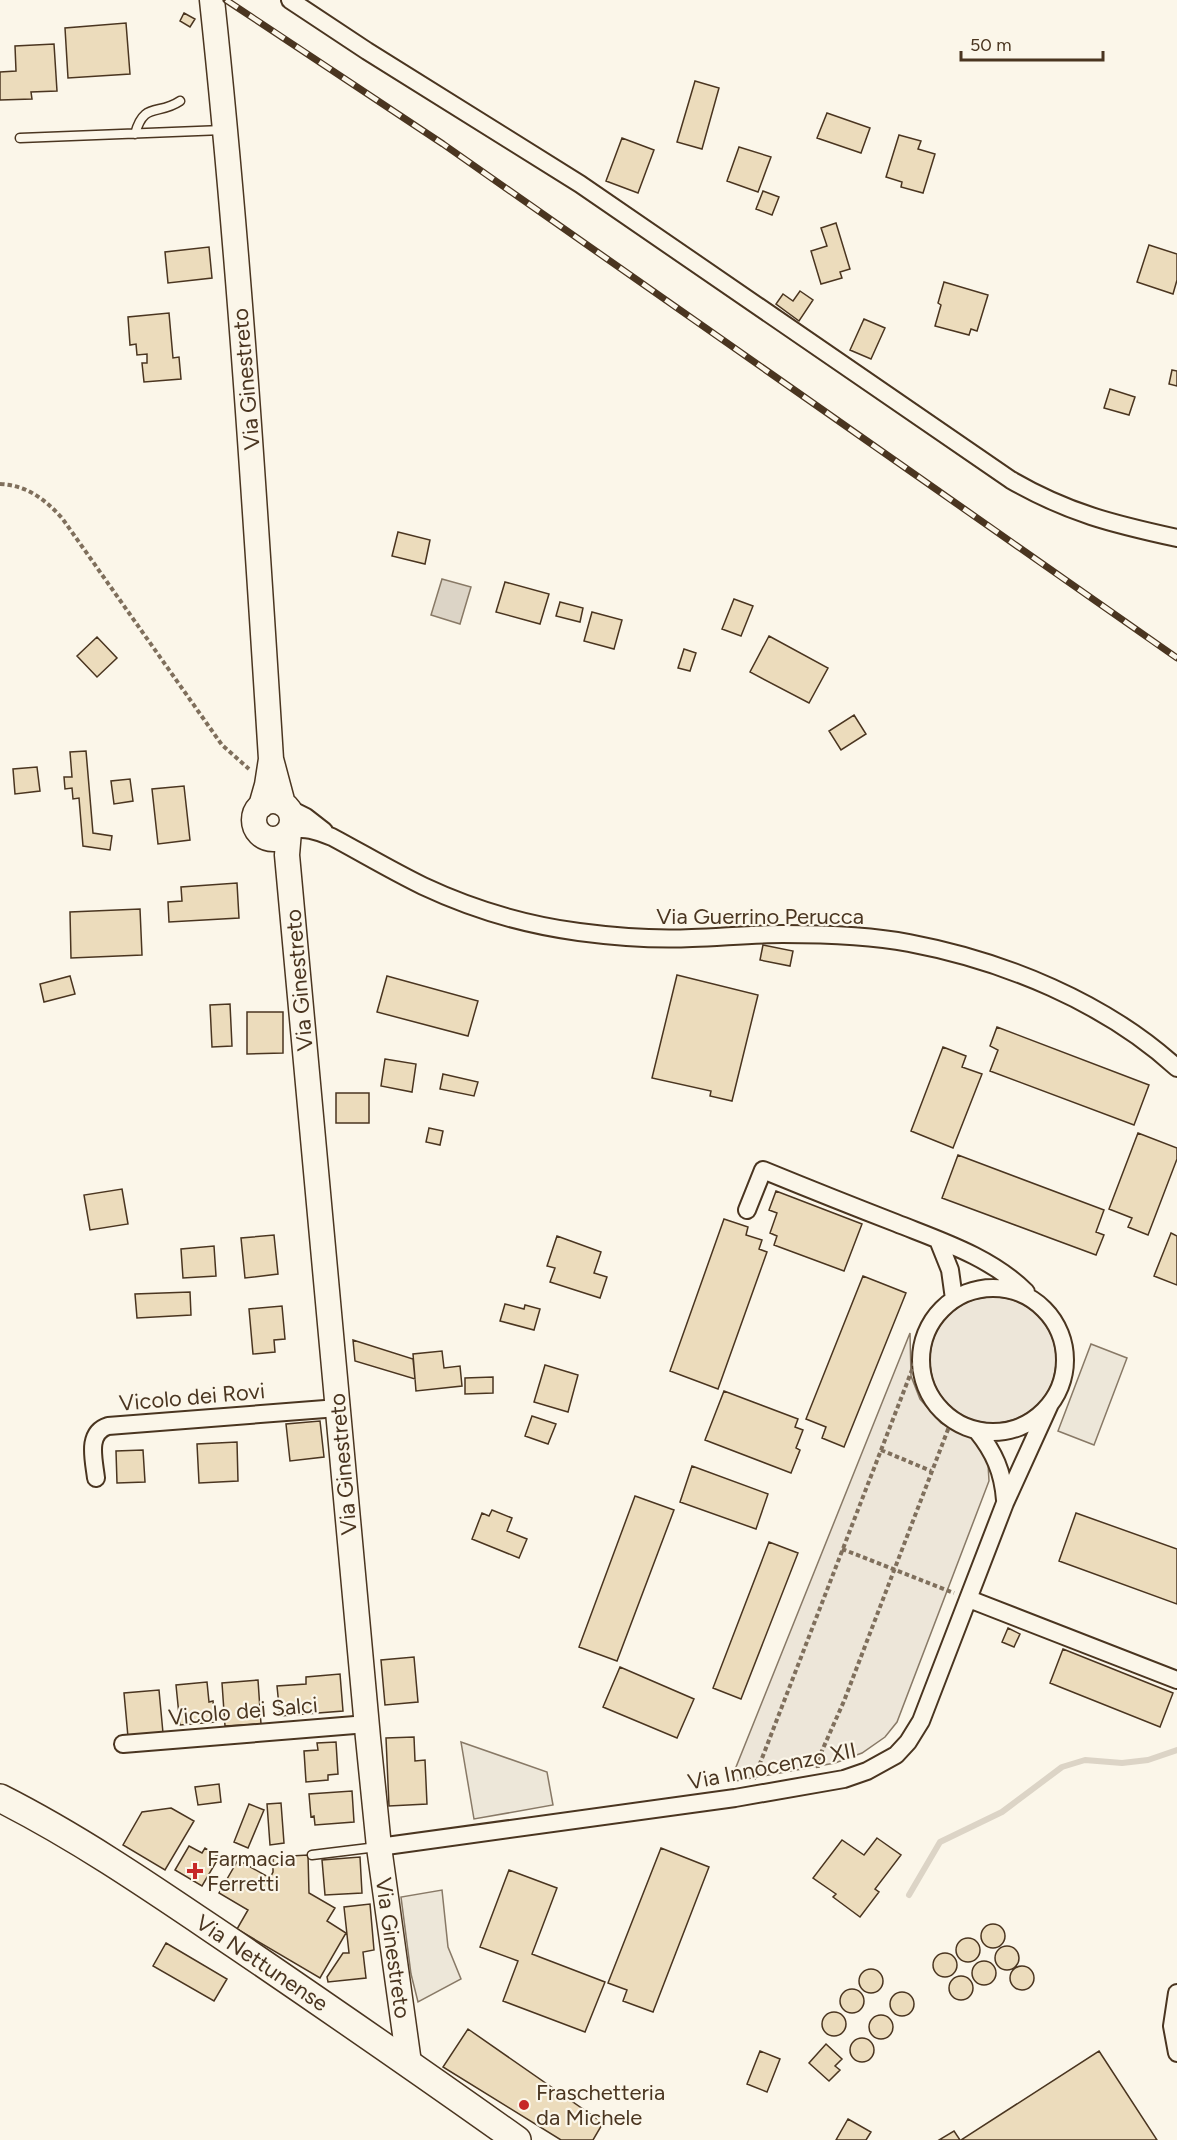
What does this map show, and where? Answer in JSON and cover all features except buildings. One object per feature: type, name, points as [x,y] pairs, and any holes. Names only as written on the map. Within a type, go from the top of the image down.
[{"type":"main road","name":"Via Nettunense","points":[[0,1798],[59,1829],[119,1866],[409,2063],[517,2140]]},
{"type":"street","name":"Via Ginestreto","points":[[212,0],[226,130],[253,462],[269,769],[288,865],[379,1847],[409,2063]]},
{"type":"street","points":[[290,0],[367,51],[580,184],[1011,480],[1079,514],[1107,523],[1177,538]]},
{"type":"street","name":"Via Guerrino Perucca","points":[[277,818],[306,817],[332,837],[423,886],[484,910],[557,928],[656,939],[761,934],[844,936],[908,942],[963,956],[1022,976],[1082,1004],[1149,1043],[1177,1068]]},
{"type":"street","name":"Via Innocenzo XII","points":[[379,1847],[747,1797],[844,1779],[878,1766],[902,1749],[915,1733],[1005,1503],[1061,1385],[1065,1363],[1063,1341],[1054,1321],[1012,1279],[1001,1271],[938,1240],[762,1170],[747,1210]]},
{"type":"street","points":[[938,1240],[950,1270],[954,1299]]},
{"type":"street","name":"Via Innocenzo XII","points":[[1034,1300],[1015,1291],[994,1287],[973,1290],[954,1299],[939,1311],[928,1326],[921,1344],[920,1367],[926,1389],[938,1408],[952,1419],[976,1431],[997,1432],[1017,1428],[1035,1418],[1050,1404]]},
{"type":"street","name":"Vicolo dei Rovi","points":[[96,1478],[94,1439],[97,1432],[104,1427],[338,1408]]},
{"type":"street","name":"Via Innocenzo XII","points":[[976,1431],[994,1454],[999,1465],[1003,1477],[1005,1503]]},
{"type":"street","points":[[969,1599],[1177,1680]]},
{"type":"street","name":"Vicolo dei Salci","points":[[123,1744],[367,1724]]},
{"type":"street","points":[[1177,1993],[1172,2026],[1177,2053]]},
{"type":"lane","points":[[135,134],[138,123],[147,112],[169,107],[180,101]]},
{"type":"lane","points":[[20,138],[226,130]]},
{"type":"lane","points":[[312,1854],[379,1847]]},
{"type":"path","points":[[0,484],[21,487],[32,492],[55,510],[222,745],[256,774],[269,769]]},
{"type":"path","points":[[747,1797],[921,1344]]},
{"type":"path","points":[[817,1762],[844,1701],[952,1419]]},
{"type":"path","points":[[880,1450],[931,1472]]},
{"type":"path","points":[[842,1549],[969,1599]]},
{"type":"shaded area","points":[[442,579],[471,587],[460,624],[431,615]]},
{"type":"shaded area","points":[[993,1297],[1017,1302],[1038,1315],[1051,1336],[1056,1360],[1051,1384],[1038,1405],[1017,1418],[993,1423],[969,1418],[948,1405],[935,1384],[930,1360],[935,1336],[948,1315],[969,1302]]},
{"type":"shaded area","points":[[910,1333],[911,1376],[920,1399],[941,1423],[971,1437],[981,1445],[988,1464],[989,1481],[897,1722],[885,1737],[862,1753],[835,1763],[730,1782]]},
{"type":"shaded area","points":[[1091,1344],[1127,1358],[1094,1445],[1058,1431]]},
{"type":"shaded area","points":[[461,1742],[547,1772],[553,1805],[474,1819]]},
{"type":"shaded area","points":[[442,1890],[448,1947],[461,1979],[418,2002],[411,1974],[401,1897]]},
{"type":"waterway","points":[[909,1895],[940,1842],[1002,1812],[1062,1767],[1085,1760],[1122,1763],[1148,1760],[1177,1750]]},
{"type":"railway","points":[[226,0],[443,144],[1177,658]]},
{"type":"place","name":"Farmacia Ferretti","points":[[195,1871]]},
{"type":"place","name":"Fraschetteria da Michele","points":[[524,2105]]}]
